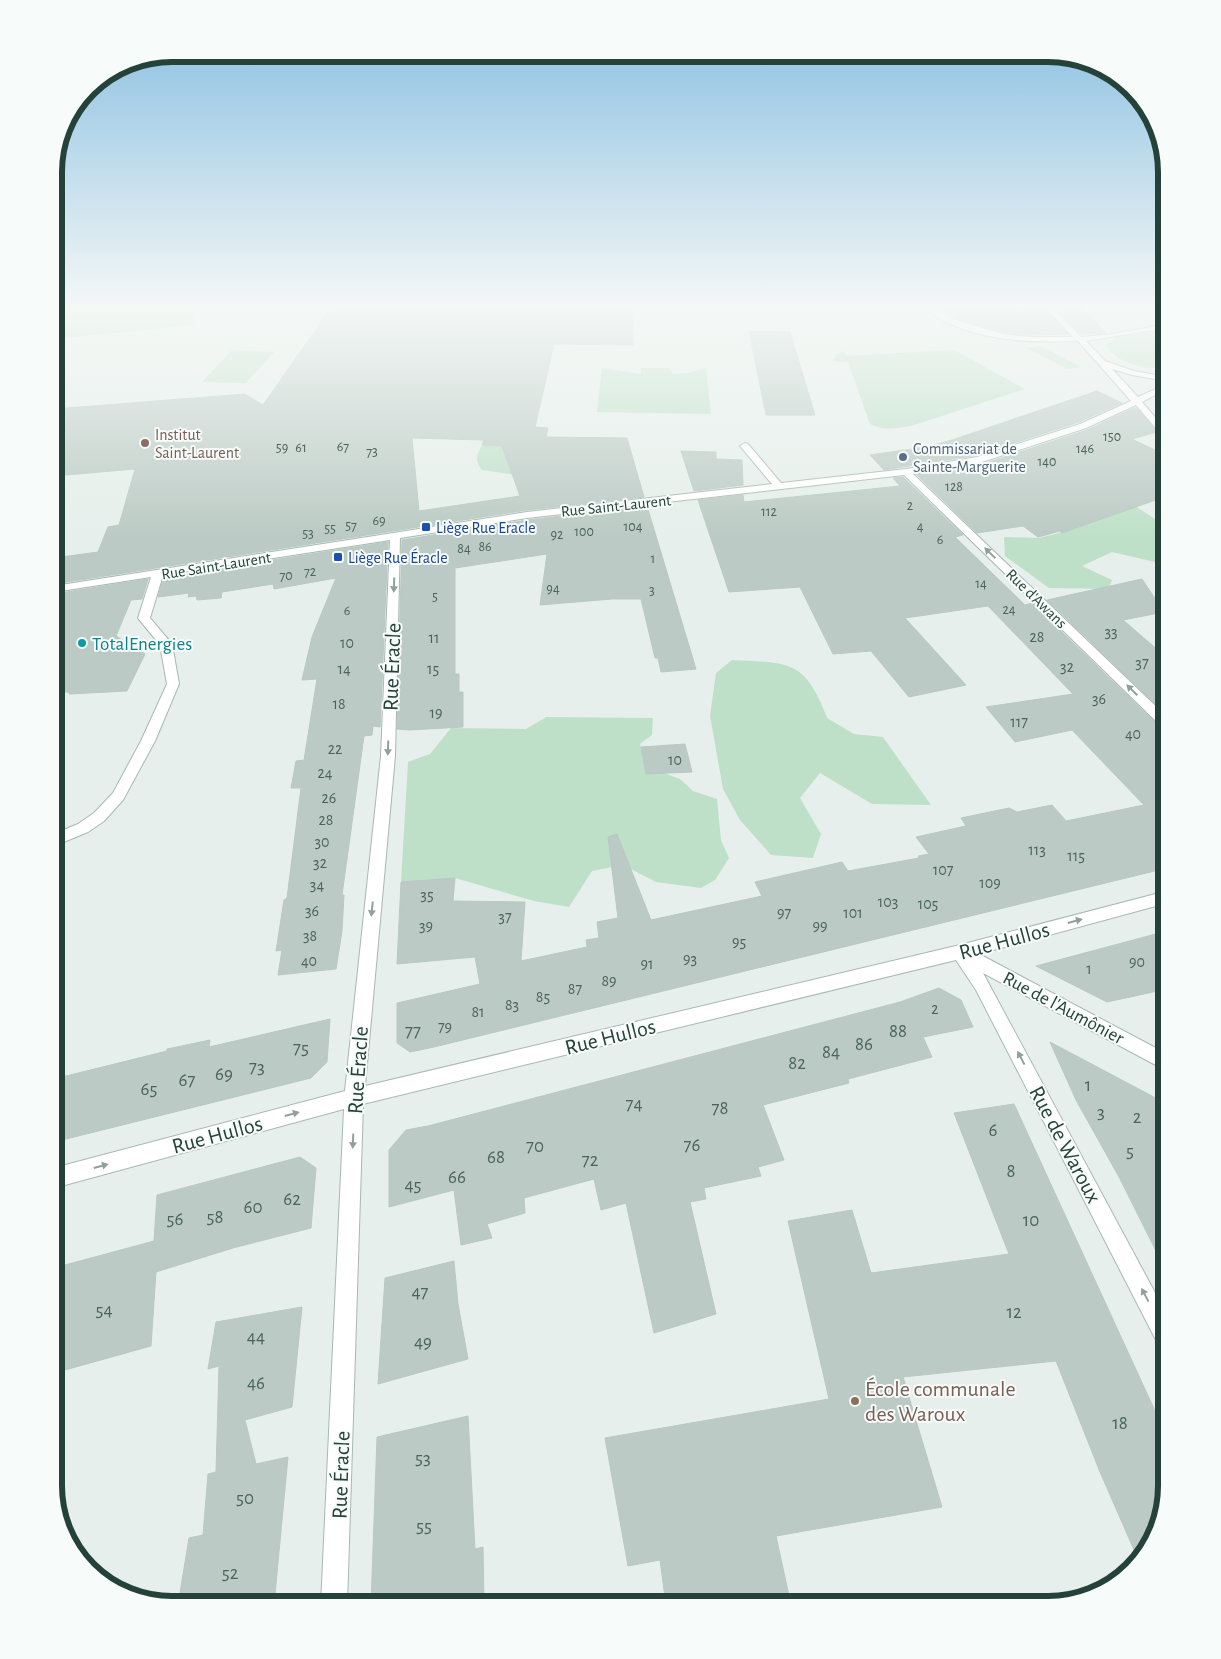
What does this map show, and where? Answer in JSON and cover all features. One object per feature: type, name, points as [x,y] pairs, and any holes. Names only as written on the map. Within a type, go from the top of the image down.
[{"type":"street","points":[[1119,382],[1158,426]]},
{"type":"street","name":"Rue Saint-Laurent","points":[[63,589],[527,515],[906,472],[979,460],[1083,426],[1158,391]]},
{"type":"street","points":[[744,446],[779,487]]},
{"type":"street","name":"Rue d'Awans","points":[[906,472],[1158,715]]},
{"type":"street","name":"Rue Éracle","points":[[334,1596],[354,1097],[388,756],[396,537]]},
{"type":"street","points":[[62,836],[82,828],[100,817],[114,801],[148,741],[173,684],[166,644],[144,618],[158,574]]},
{"type":"street","name":"Rue Hullos","points":[[62,1176],[354,1097],[960,952],[1158,899]]},
{"type":"street","name":"Rue de l'Aumônier","points":[[960,952],[1158,1058]]},
{"type":"street","name":"Rue de Waroux","points":[[960,952],[982,985],[1158,1321]]},
{"type":"green space","points":[[600,382],[708,382],[711,414],[597,412]]},
{"type":"green space","points":[[855,382],[1013,382],[1025,389],[911,426],[880,428],[870,424]]},
{"type":"green space","points":[[482,445],[543,447],[523,473],[509,474],[482,470],[477,458]]},
{"type":"green space","points":[[1097,498],[1123,498],[1155,519],[1158,524],[1158,563],[1112,552],[1082,566],[1112,580],[1108,589],[1049,588],[1005,556],[1004,537],[1039,538],[1097,521]]},
{"type":"green space","points":[[732,660],[768,662],[793,668],[811,684],[827,718],[854,734],[883,737],[931,805],[872,804],[820,773],[800,798],[821,834],[813,858],[771,855],[740,820],[723,789],[710,716],[716,673]]},
{"type":"green space","points":[[546,717],[653,718],[652,735],[640,744],[641,747],[664,773],[680,779],[693,791],[717,799],[721,840],[729,858],[715,880],[701,888],[656,882],[623,865],[592,871],[569,907],[534,901],[455,878],[401,882],[408,762],[430,754],[451,728],[526,729]]},
{"type":"building","points":[[279,382],[545,382],[535,427],[548,428],[546,437],[627,438],[644,497],[527,510],[63,583],[63,557],[98,552],[108,527],[119,525],[135,469],[63,475],[63,408],[245,394],[263,405]],"holes":[[[412,438],[484,440],[482,445],[502,446],[520,496],[419,511]]]},
{"type":"building","points":[[759,382],[805,382],[815,415],[766,415]]},
{"type":"building","points":[[1097,391],[1122,403],[1079,422],[977,455],[884,470],[870,455],[926,447],[952,440]]},
{"type":"building","points":[[1134,408],[1138,410],[1157,432],[1132,439],[1158,452],[1158,499],[1062,533],[1060,531],[1038,537],[1023,526],[977,533],[917,475],[983,464],[1087,430]]},
{"type":"building","points":[[681,451],[716,452],[716,459],[742,460],[743,485],[694,491]]},
{"type":"building","points":[[903,477],[963,535],[955,537],[1025,605],[1032,603],[1158,725],[1158,870],[434,1047],[410,1052],[397,1043],[397,1003],[480,984],[475,957],[397,964],[401,882],[455,878],[453,901],[525,902],[521,961],[587,947],[586,940],[599,938],[597,922],[618,918],[608,837],[617,834],[651,920],[762,896],[755,882],[842,862],[848,871],[919,858],[918,856],[929,854],[916,837],[966,826],[961,818],[1009,808],[1017,812],[1052,805],[1066,821],[1144,805],[1072,730],[1015,742],[986,707],[1073,694],[988,606],[905,618],[966,685],[909,697],[871,651],[833,654],[800,587],[729,592],[698,500],[743,495],[744,502],[900,486],[893,478]]},
{"type":"building","points":[[647,506],[696,669],[661,672],[658,658],[655,658],[641,599],[612,599],[540,605],[547,554],[455,568],[455,674],[459,674],[459,692],[463,692],[463,727],[397,729],[402,540],[527,520]]},
{"type":"building","points":[[388,542],[380,727],[373,726],[372,735],[364,736],[342,895],[344,895],[342,931],[336,969],[278,975],[282,950],[276,951],[284,900],[287,898],[301,788],[291,788],[296,761],[304,760],[317,679],[302,680],[312,637],[336,578],[274,589],[273,584],[222,592],[221,598],[197,600],[196,596],[188,597],[189,593],[158,597],[164,577]]},
{"type":"building","name":"TotalEnergies","points":[[148,579],[142,599],[131,600],[116,636],[145,654],[127,691],[69,694],[69,692],[63,692],[63,593]]},
{"type":"building","points":[[1142,579],[1158,603],[1158,613],[1123,620],[1158,650],[1158,706],[1047,600]]},
{"type":"building","points":[[685,744],[692,772],[646,774],[641,747]]},
{"type":"building","points":[[1158,933],[1158,991],[1107,1002],[1036,966]]},
{"type":"building","points":[[939,988],[961,1000],[973,1027],[923,1037],[932,1057],[848,1079],[849,1083],[763,1105],[784,1160],[758,1167],[761,1176],[704,1188],[706,1199],[690,1202],[716,1314],[654,1333],[626,1203],[601,1210],[594,1179],[524,1198],[525,1213],[487,1224],[492,1238],[461,1245],[454,1190],[389,1207],[389,1150],[406,1130],[428,1126],[900,1002]]},
{"type":"building","points":[[330,1019],[327,1062],[311,1078],[62,1140],[62,1077],[167,1051],[167,1049],[210,1040],[209,1047]]},
{"type":"building","points":[[1050,1042],[1158,1099],[1158,1255],[1119,1177],[1076,1100]]},
{"type":"building","points":[[1014,1104],[1158,1417],[1158,1501],[1155,1515],[1144,1542],[1136,1554],[1100,1472],[1056,1361],[903,1377],[942,1507],[776,1536],[789,1596],[665,1596],[660,1560],[628,1566],[605,1438],[829,1399],[788,1221],[852,1210],[871,1273],[1009,1254],[954,1113]]},
{"type":"building","points":[[300,1157],[316,1168],[311,1228],[233,1248],[156,1272],[151,1346],[62,1371],[62,1266],[154,1241],[157,1195]]},
{"type":"building","points":[[454,1261],[458,1304],[468,1359],[378,1384],[385,1278]]},
{"type":"building","points":[[302,1307],[292,1407],[245,1420],[256,1464],[288,1457],[275,1596],[179,1596],[189,1538],[203,1535],[208,1474],[216,1472],[219,1366],[208,1369],[216,1322]]},
{"type":"building","points":[[468,1416],[475,1549],[483,1547],[484,1596],[371,1596],[377,1437]]},
{"type":"place","name":"Institut Saint-Laurent","points":[[145,443]]},
{"type":"place","name":"Commissariat de Sainte-Marguerite","points":[[903,457]]},
{"type":"place","name":"Liège Rue Eracle","points":[[426,527]]},
{"type":"place","name":"Liège Rue Éracle","points":[[338,557]]},
{"type":"place","name":"TotalEnergies","points":[[82,643]]},
{"type":"place","name":"École communale des Waroux","points":[[855,1401]]}]
